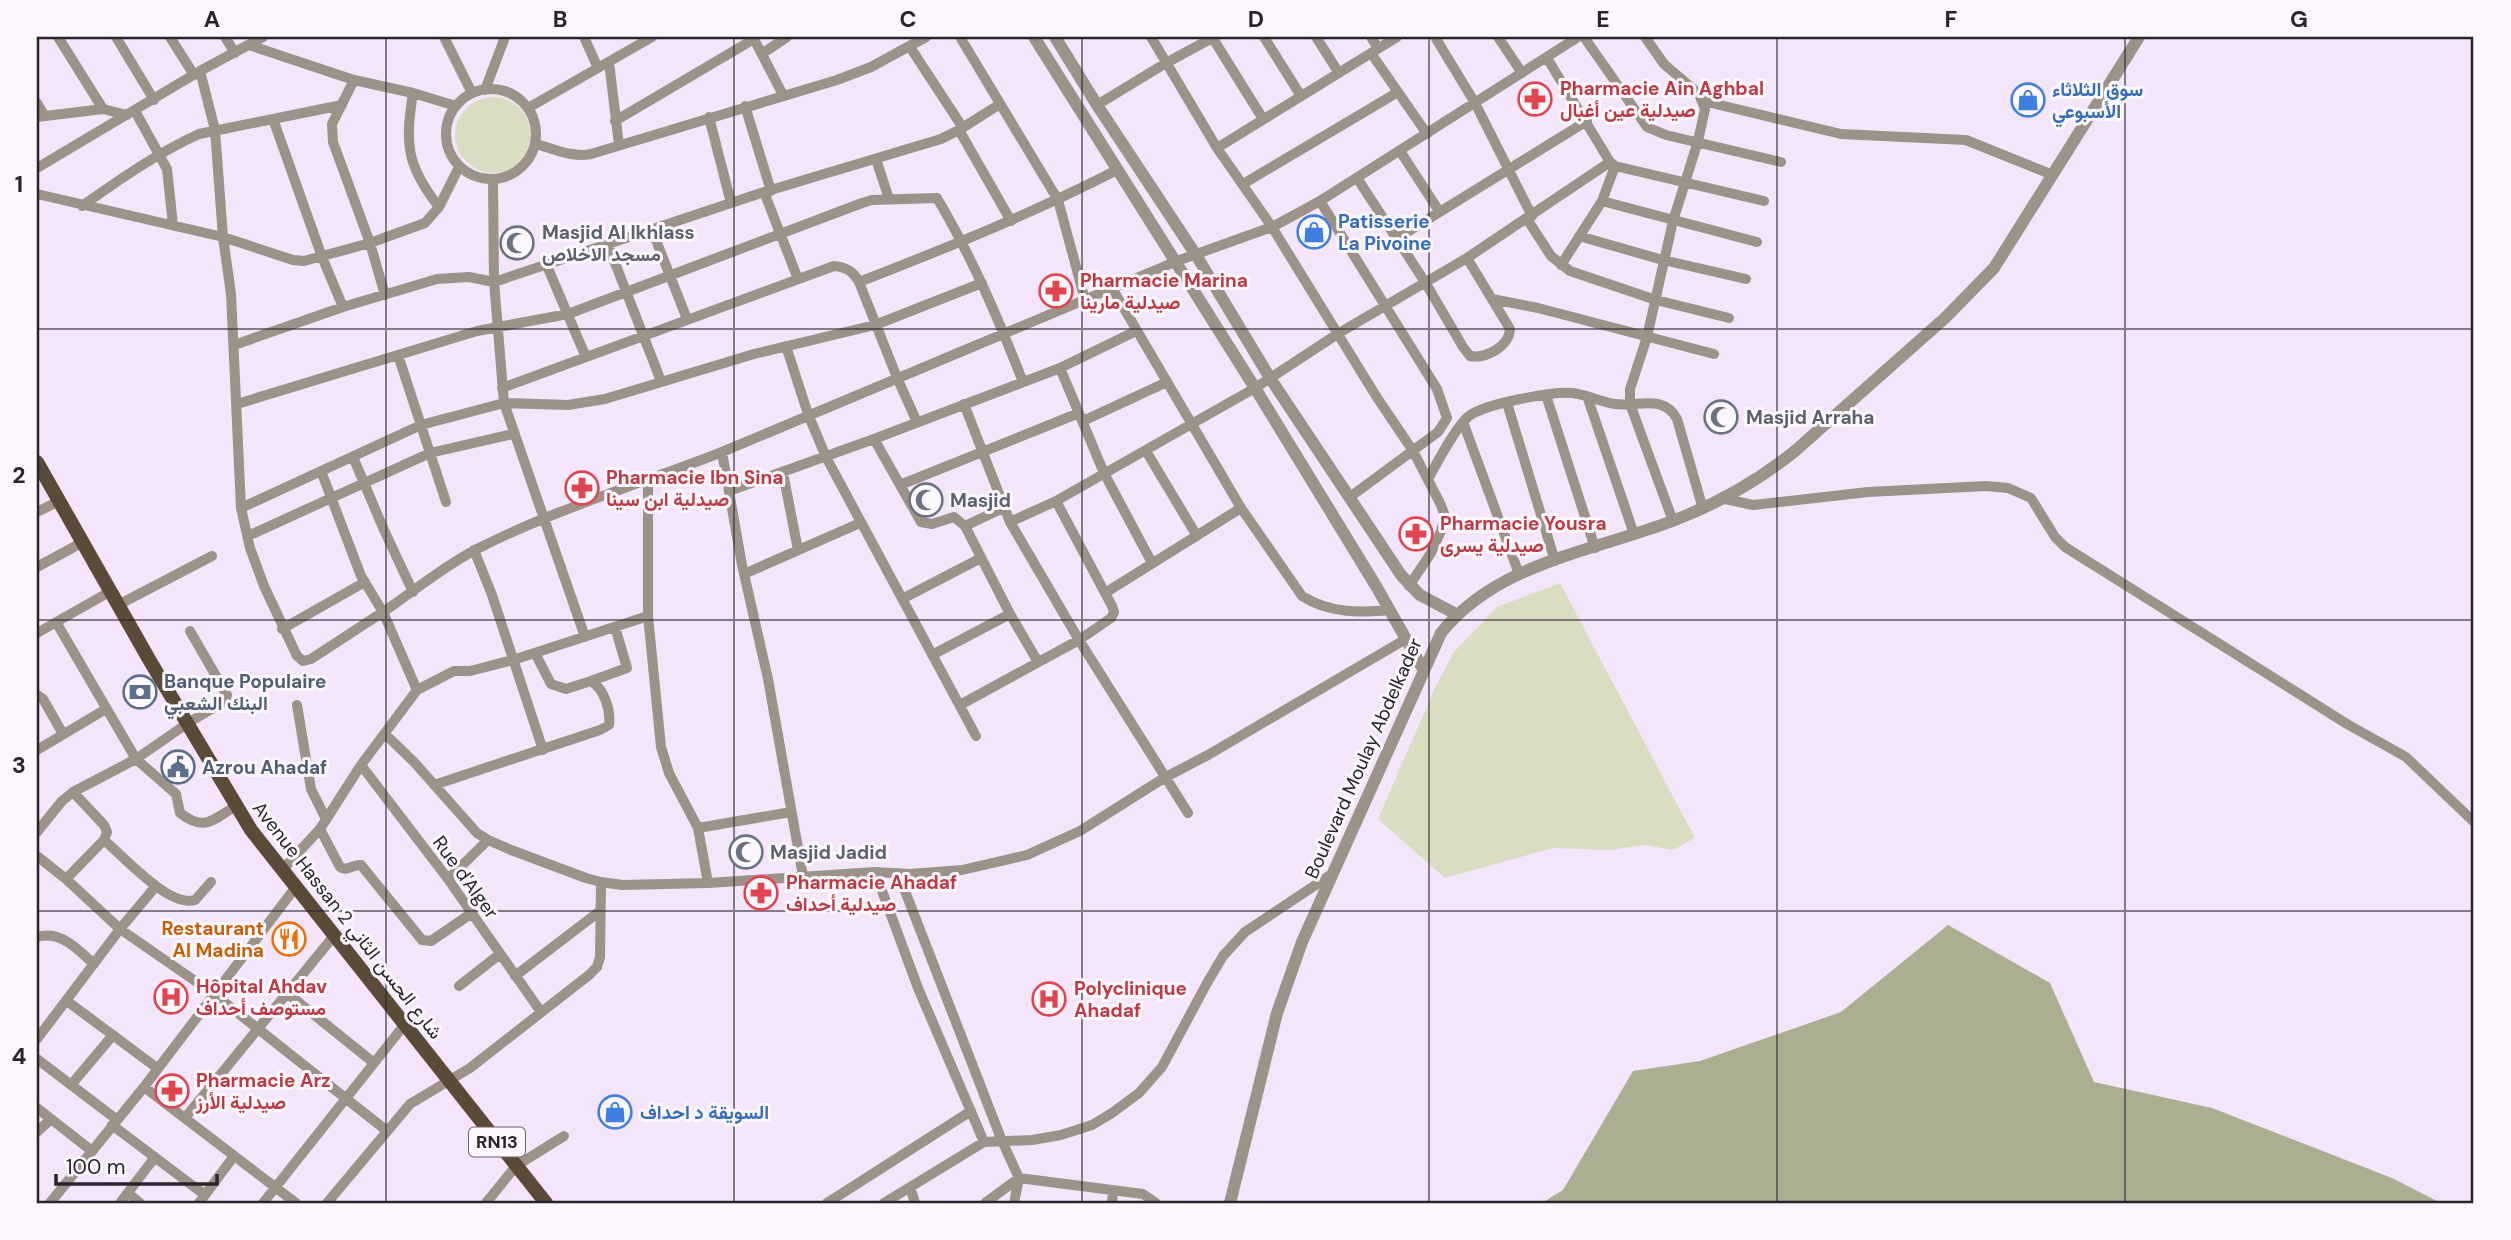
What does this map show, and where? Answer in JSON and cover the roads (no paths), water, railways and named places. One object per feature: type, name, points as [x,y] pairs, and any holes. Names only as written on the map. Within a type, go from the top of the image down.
[{"type":"main road","name":"Avenue Hassan 2 شارع الحسن الثاني","points":[[37,462],[251,830],[516,1166],[539,1200]]},
{"type":"street","points":[[58,37],[103,109]]},
{"type":"street","points":[[116,37],[154,100]]},
{"type":"street","points":[[170,37],[197,73],[215,130],[223,237],[231,294],[241,508],[264,586],[282,629],[299,660],[307,661],[474,550],[543,518],[722,452],[1177,261],[1272,227],[1320,201],[1581,37],[1647,127],[1666,135],[1781,162]]},
{"type":"street","points":[[226,37],[235,53]]},
{"type":"street","points":[[37,168],[263,37]]},
{"type":"street","points":[[444,37],[472,93]]},
{"type":"street","points":[[485,90],[505,37]]},
{"type":"street","points":[[584,37],[598,68]]},
{"type":"street","points":[[528,108],[649,37]]},
{"type":"street","points":[[763,53],[787,37]]},
{"type":"street","points":[[536,144],[584,156],[853,74],[926,37]]},
{"type":"street","points":[[960,37],[1059,200],[1085,300]]},
{"type":"street","points":[[1034,37],[1177,261],[1423,668]]},
{"type":"street","points":[[1055,37],[1196,255],[1270,378],[1409,586],[1420,595],[1456,614]]},
{"type":"street","points":[[1151,37],[1217,148],[1272,227],[1413,451],[1427,479],[1444,516],[1441,531],[1431,553],[1409,586]]},
{"type":"street","points":[[1097,105],[1213,37],[1263,119]]},
{"type":"street","points":[[1264,37],[1301,96]]},
{"type":"street","points":[[1316,37],[1339,73]]},
{"type":"street","points":[[1371,37],[1374,50],[1398,92],[1427,134]]},
{"type":"street","points":[[1217,148],[1397,37]]},
{"type":"street","points":[[1435,37],[1475,103],[1509,168],[1542,245],[1561,265],[1587,279],[1729,318]]},
{"type":"street","points":[[1498,37],[1522,73]]},
{"type":"street","points":[[1645,37],[1664,64],[1699,94],[1705,109],[1698,141],[1673,220],[1656,300],[1630,397],[1673,521]]},
{"type":"street","name":"Boulevard Moulay Abdelkader","points":[[1230,1203],[1277,1013],[1302,942],[1441,633],[1456,614],[1486,591],[1519,574],[1703,509],[1725,499],[1787,457],[1955,309],[1994,268],[2139,37]]},
{"type":"street","points":[[615,121],[754,38],[783,95]]},
{"type":"street","points":[[249,45],[354,80],[456,106]]},
{"type":"street","points":[[910,47],[961,129],[1011,221]]},
{"type":"street","points":[[1546,58],[1613,164],[1764,201]]},
{"type":"street","points":[[609,62],[619,145]]},
{"type":"street","points":[[354,80],[332,124],[332,142],[370,243],[385,295]]},
{"type":"street","points":[[485,90],[504,91],[516,96],[528,108],[537,130],[536,144],[527,162],[512,174],[493,180],[475,177],[459,167],[446,144],[449,117],[456,106],[472,93],[485,90]]},
{"type":"street","points":[[1243,184],[1398,92]]},
{"type":"street","points":[[413,93],[408,133],[410,158],[416,175],[439,206]]},
{"type":"street","points":[[1703,101],[1841,134],[1966,140],[2053,174]]},
{"type":"street","points":[[37,103],[41,116],[103,109],[131,113],[161,155],[167,169],[173,225]]},
{"type":"street","points":[[234,345],[415,285],[451,276],[469,276],[494,282],[547,266],[732,203],[941,139],[1000,104]]},
{"type":"street","points":[[82,206],[188,139],[215,130],[342,105]]},
{"type":"street","points":[[745,106],[780,235],[798,279]]},
{"type":"street","points":[[709,117],[732,203]]},
{"type":"street","points":[[273,118],[322,257],[343,307]]},
{"type":"street","points":[[1396,239],[1587,121]]},
{"type":"street","points":[[1400,150],[1438,211]]},
{"type":"street","points":[[876,159],[889,199]]},
{"type":"street","points":[[1561,265],[1602,201],[1613,164]]},
{"type":"street","points":[[1010,522],[1056,501],[1255,388],[1339,333],[1467,258],[1613,164]]},
{"type":"street","points":[[37,194],[223,237],[293,260],[304,261],[370,243],[425,222],[439,206],[459,167]]},
{"type":"street","points":[[859,282],[963,242],[1059,200],[1117,170]]},
{"type":"street","points":[[1357,178],[1469,356],[1481,357],[1500,346],[1510,334],[1510,329],[1467,258]]},
{"type":"street","points":[[493,180],[494,282],[504,403],[584,637]]},
{"type":"street","points":[[237,404],[477,331],[568,314],[862,203],[889,199],[937,198],[963,242],[1023,382]]},
{"type":"street","points":[[1320,201],[1437,389],[1446,409],[1445,424],[1438,432],[1350,496]]},
{"type":"street","points":[[1602,201],[1757,242]]},
{"type":"street","points":[[652,230],[687,319]]},
{"type":"street","points":[[1580,236],[1663,260],[1746,279]]},
{"type":"street","points":[[608,245],[661,381]]},
{"type":"street","points":[[547,266],[585,355]]},
{"type":"street","points":[[502,388],[585,355],[834,266],[851,271],[859,282],[917,422]]},
{"type":"street","points":[[241,508],[421,425],[504,403],[580,404],[606,399],[786,346],[875,325],[982,283]]},
{"type":"street","points":[[1112,288],[1241,508],[1302,596],[1330,609],[1352,612],[1390,610]]},
{"type":"street","points":[[1492,299],[1538,308],[1714,354]]},
{"type":"street","points":[[729,491],[1059,368],[1136,331]]},
{"type":"street","points":[[786,346],[808,414],[826,457],[976,736]]},
{"type":"street","points":[[398,355],[446,502]]},
{"type":"street","points":[[1059,368],[1104,473],[1152,563]]},
{"type":"street","points":[[900,485],[1167,382]]},
{"type":"street","points":[[1427,479],[1463,422],[1480,410],[1561,392],[1613,404],[1630,397],[1661,403],[1673,411],[1703,509]]},
{"type":"street","points":[[1546,395],[1595,548]]},
{"type":"street","points":[[1587,396],[1634,534]]},
{"type":"street","points":[[1507,403],[1555,561]]},
{"type":"street","points":[[964,404],[1010,522],[1079,640],[1188,813]]},
{"type":"street","points":[[1463,422],[1519,574]]},
{"type":"street","points":[[248,536],[430,453],[513,434]]},
{"type":"street","points":[[874,439],[920,523],[932,524],[954,517],[965,526],[1038,662]]},
{"type":"street","points":[[1146,451],[1197,536]]},
{"type":"street","points":[[722,452],[744,574],[768,679],[803,876]]},
{"type":"street","points":[[353,457],[413,592]]},
{"type":"street","points":[[321,471],[365,582],[383,612],[417,690]]},
{"type":"street","points":[[783,473],[798,550]]},
{"type":"street","points":[[648,481],[649,617],[661,747],[670,773],[698,828],[708,883]]},
{"type":"street","points":[[1725,499],[1753,505],[1868,492],[1986,485],[2022,492],[2031,498],[2055,537],[2065,547],[2347,724],[2393,748],[2426,774],[2474,821]]},
{"type":"street","points":[[37,512],[60,501]]},
{"type":"street","points":[[960,705],[1079,640],[1111,618],[1114,612],[1056,501]]},
{"type":"street","points":[[965,526],[1004,507]]},
{"type":"street","points":[[1105,593],[1241,508]]},
{"type":"street","points":[[744,574],[860,523]]},
{"type":"street","points":[[37,567],[82,541]]},
{"type":"street","points":[[474,550],[492,595],[543,750]]},
{"type":"street","points":[[118,605],[212,556]]},
{"type":"street","points":[[902,599],[981,558]]},
{"type":"street","points":[[282,629],[365,582]]},
{"type":"street","points":[[37,633],[111,592]]},
{"type":"street","points":[[932,655],[1010,614]]},
{"type":"street","points":[[282,870],[320,828],[360,765],[417,690],[454,671],[470,671],[513,660],[649,617]]},
{"type":"street","points":[[55,622],[136,759],[176,794],[178,810],[192,822],[206,822],[236,806]]},
{"type":"street","points":[[535,653],[551,684],[566,689],[591,681],[627,668],[615,627]]},
{"type":"street","points":[[37,832],[73,792],[136,759],[188,723],[223,704],[227,698],[190,631]]},
{"type":"street","points":[[385,734],[477,833],[488,840],[601,882],[622,885],[708,883],[875,872],[962,870],[1027,855],[1080,831],[1164,778],[1406,639]]},
{"type":"street","points":[[434,785],[543,750],[609,725],[610,719],[602,692],[591,681]]},
{"type":"street","points":[[37,695],[43,699],[63,734]]},
{"type":"street","points":[[297,705],[311,789],[326,818]]},
{"type":"street","points":[[37,750],[106,709]]},
{"type":"street","name":"Rue d'Alger","points":[[360,765],[448,879],[541,1012]]},
{"type":"street","points":[[66,879],[104,839],[107,832],[104,825],[73,792]]},
{"type":"street","points":[[698,828],[791,812]]},
{"type":"street","points":[[320,828],[340,867],[347,869],[361,865],[422,940],[431,941],[472,913]]},
{"type":"street","points":[[104,839],[156,886],[181,901],[195,900],[211,882]]},
{"type":"street","points":[[448,879],[488,840]]},
{"type":"street","points":[[37,856],[120,929],[214,995],[387,1131]]},
{"type":"street","points":[[875,872],[918,988],[984,1142]]},
{"type":"street","points":[[898,873],[1018,1178],[1014,1203]]},
{"type":"street","points":[[884,1203],[984,1142],[1061,1135],[1092,1125],[1139,1093],[1162,1067],[1207,983],[1223,956],[1237,940],[1275,911],[1332,874]]},
{"type":"street","points":[[329,1203],[410,1104],[470,1068],[597,967],[600,957],[601,882]]},
{"type":"street","points":[[37,1039],[156,886]]},
{"type":"street","points":[[50,1203],[144,1087],[295,887]]},
{"type":"street","points":[[515,976],[600,912]]},
{"type":"street","points":[[37,937],[53,935],[65,940],[94,964]]},
{"type":"street","points":[[186,1118],[333,937]]},
{"type":"street","points":[[459,986],[500,954]]},
{"type":"street","points":[[287,993],[374,1063]]},
{"type":"street","points":[[67,1001],[157,1068]]},
{"type":"street","points":[[263,1203],[405,1024]]},
{"type":"street","points":[[71,1085],[113,1035]]},
{"type":"street","points":[[37,1059],[71,1085],[202,1199],[234,1156]]},
{"type":"street","points":[[144,1087],[296,1203]]},
{"type":"street","points":[[37,1108],[92,1151]]},
{"type":"street","points":[[827,1203],[971,1111]]},
{"type":"street","points":[[37,1132],[51,1119]]},
{"type":"street","points":[[485,1203],[516,1166],[564,1136]]},
{"type":"street","points":[[120,1203],[155,1157]]},
{"type":"street","points":[[985,1203],[1018,1178],[1143,1194],[1156,1203]]},
{"type":"street","points":[[910,1187],[915,1203]]},
{"type":"street","points":[[1112,1203],[1113,1191]]},
{"type":"street","points":[[128,1193],[140,1203]]},
{"type":"place","name":"Pharmacie Ain Aghbal صيدلية عين أغبال","points":[[1535,99]]},
{"type":"place","name":"سوق الثلاثاء الأسبوعي","points":[[2028,100]]},
{"type":"place","name":"Patisserie La Pivoine","points":[[1314,232]]},
{"type":"place","name":"Masjid Al Ikhlass مسجد الاخلاص","points":[[517,243]]},
{"type":"place","name":"Pharmacie Marina صيدلية مارينا","points":[[1056,291]]},
{"type":"place","name":"Masjid Arraha","points":[[1721,417]]},
{"type":"place","name":"Pharmacie Ibn Sina صيدلية ابن سينا","points":[[582,488]]},
{"type":"place","name":"Masjid","points":[[926,500]]},
{"type":"place","name":"Pharmacie Yousra صيدلية يسرى","points":[[1416,534]]},
{"type":"place","name":"Banque Populaire البنك الشعبي","points":[[140,692]]},
{"type":"place","name":"Azrou Ahadaf","points":[[178,767]]},
{"type":"place","name":"Masjid Jadid","points":[[746,852]]},
{"type":"place","name":"Pharmacie Ahadaf صيدلية أحداف","points":[[761,893]]},
{"type":"place","name":"Restaurant Al Madina","points":[[289,939]]},
{"type":"place","name":"Hôpital Ahdav مستوصف أحداف","points":[[171,997]]},
{"type":"place","name":"Polyclinique Ahadaf","points":[[1049,999]]},
{"type":"place","name":"Pharmacie Arz صيدلية الأرز","points":[[172,1091]]},
{"type":"place","name":"السويقة د احداف","points":[[615,1112]]}]
